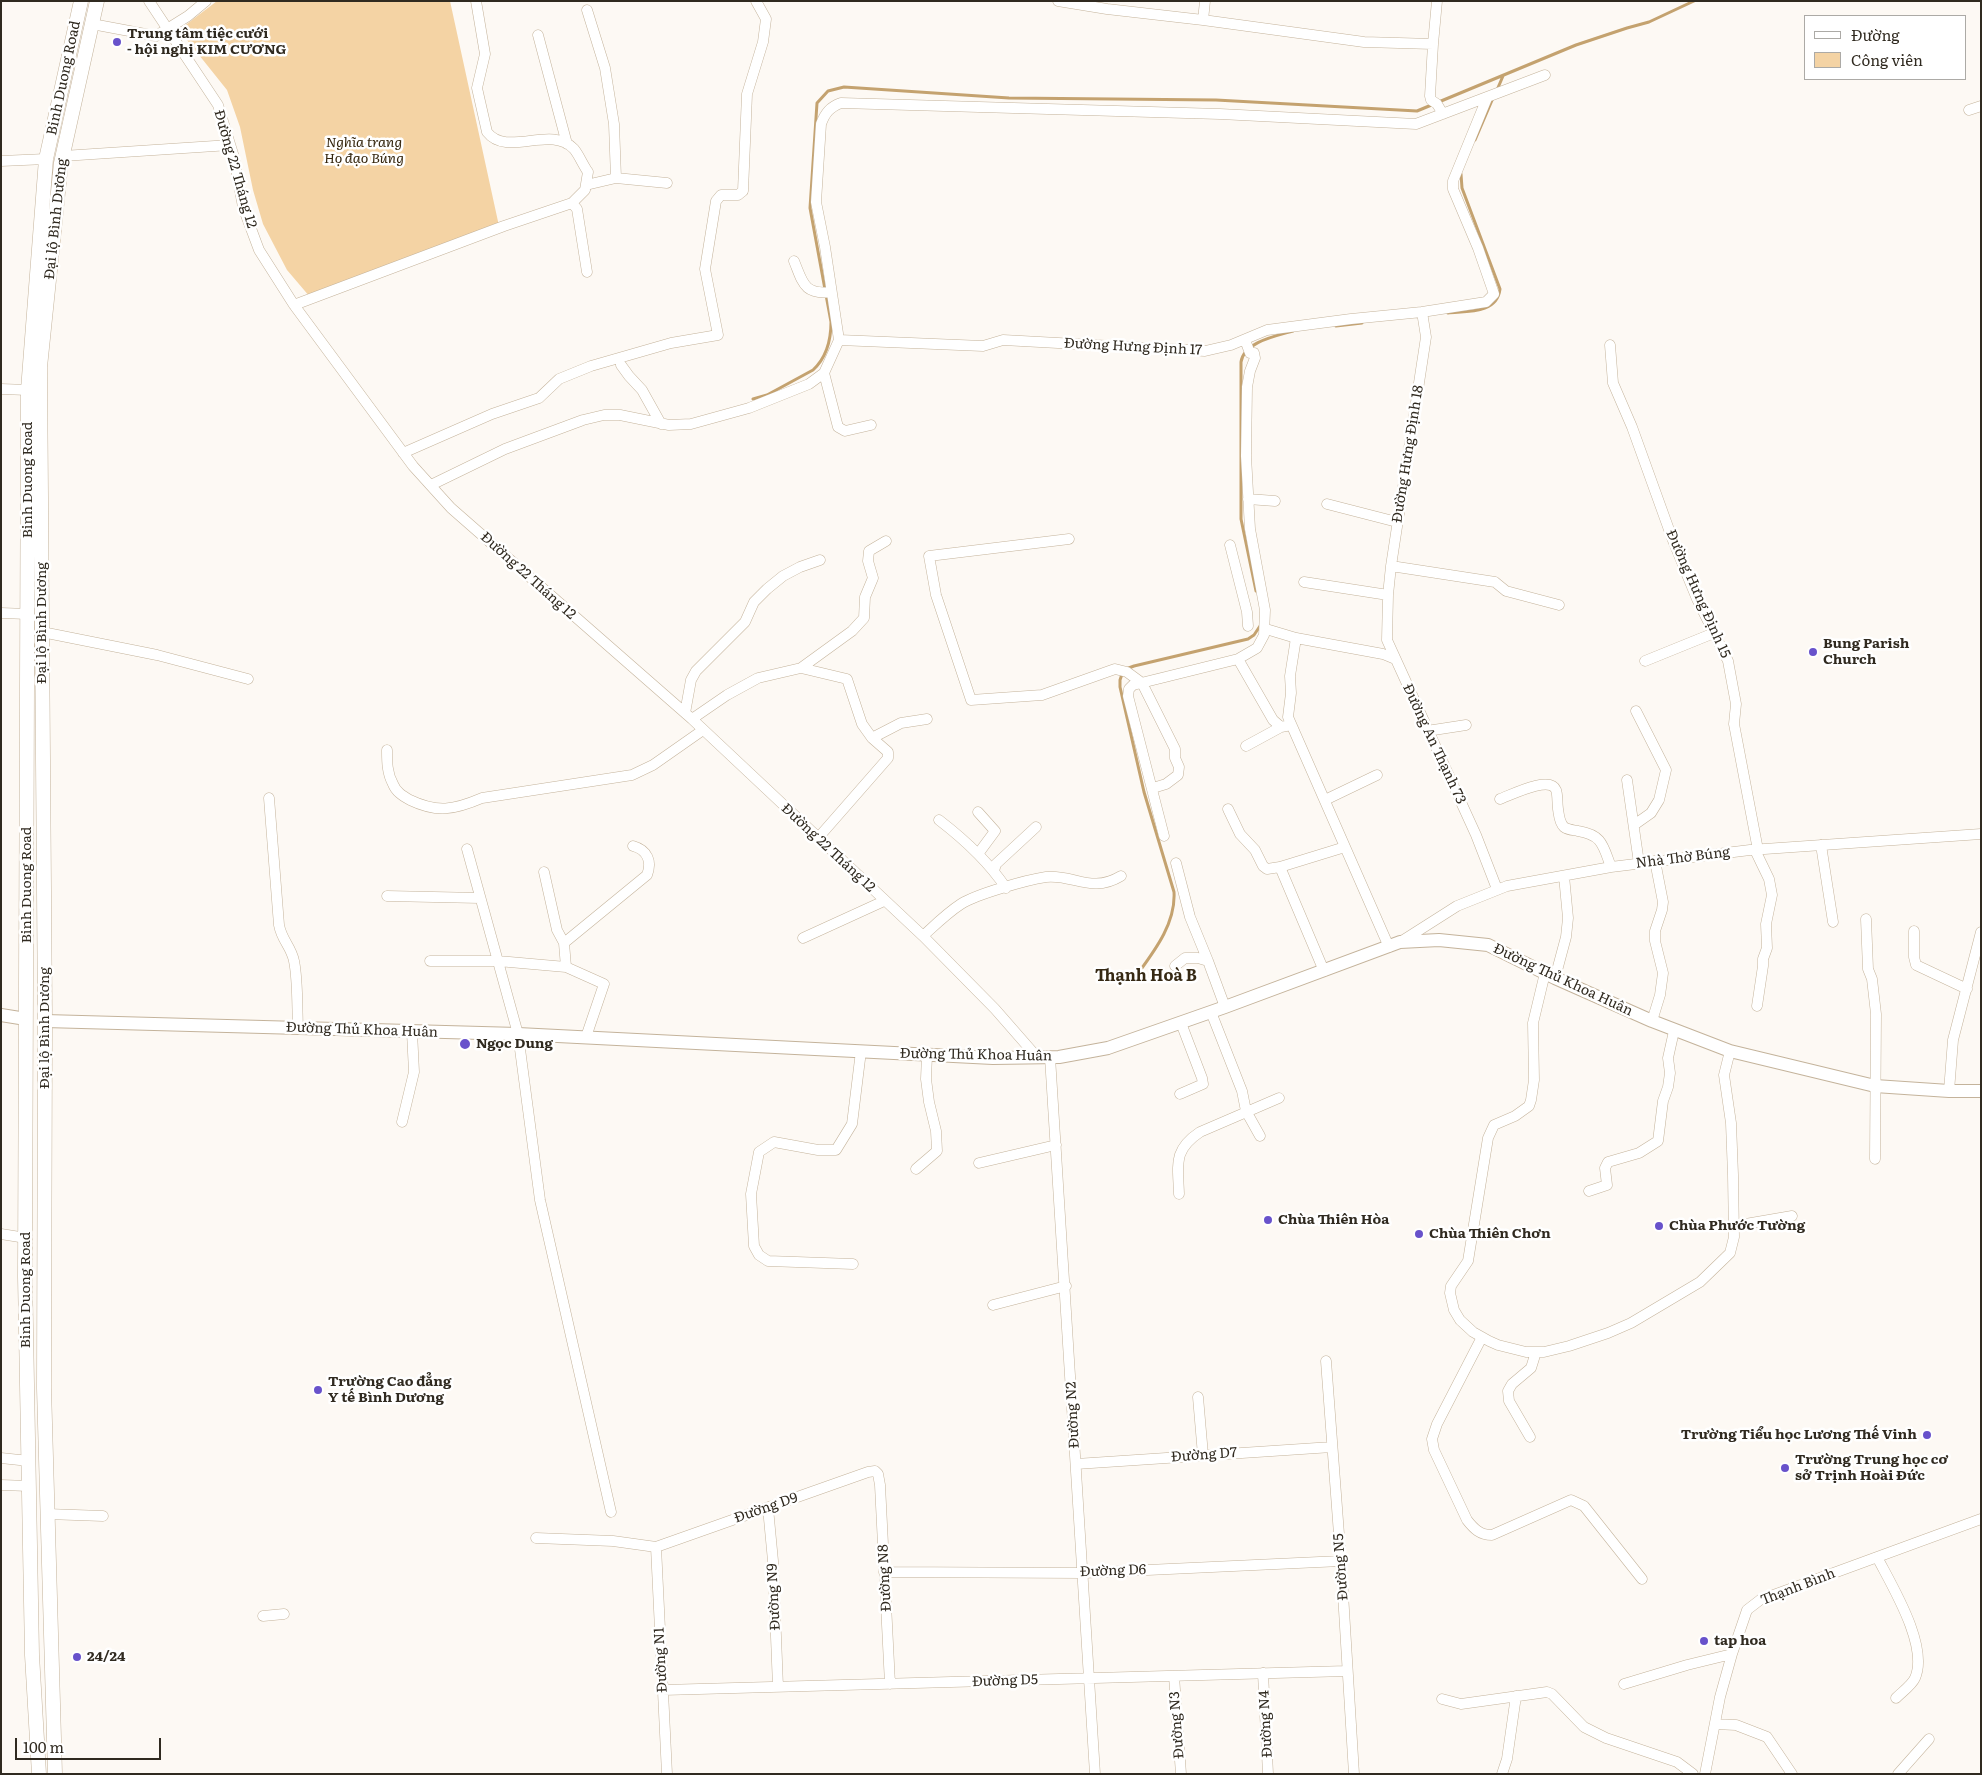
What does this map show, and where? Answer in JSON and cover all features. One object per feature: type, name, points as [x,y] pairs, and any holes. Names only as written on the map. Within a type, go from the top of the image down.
[{"type":"highway","name":"Binh Duong Road","points":[[39,1774],[32,1655],[26,1238],[28,390],[46,159],[81,1]]},
{"type":"highway","name":"Đại lộ Bình Dương","points":[[46,1020],[40,367],[63,156],[97,1]]},
{"type":"highway","points":[[26,1019],[46,1020]]},
{"type":"highway","name":"Binh Duong Road","points":[[46,1020],[44,1360],[54,1774]]},
{"type":"highway","points":[[30,1536],[48,1540]]},
{"type":"main road","name":"Đường Thủ Khoa Huân","points":[[46,1020],[518,1034],[993,1058],[1044,1057],[1108,1048],[1212,1012],[1395,944],[1439,940],[1488,945],[1674,1031],[1730,1051],[1875,1086],[1949,1091],[1981,1091]]},
{"type":"main road","points":[[1,1015],[26,1019]]},
{"type":"street","name":"Đường 22 Tháng 12","points":[[149,1],[218,105],[230,145],[243,206],[259,250],[294,305],[403,453],[451,508],[688,716],[922,936],[1044,1057]]},
{"type":"street","points":[[92,24],[147,36],[156,36],[188,16],[206,1]]},
{"type":"street","points":[[294,305],[572,202],[585,190],[588,172],[573,149],[567,144],[558,139],[505,142],[491,137],[487,132],[477,88],[485,54],[476,1]]},
{"type":"street","points":[[403,453],[492,414],[539,398],[558,379],[591,366],[672,343],[718,335],[705,265],[716,201],[721,195],[738,195],[743,191],[747,94],[763,42],[766,19],[756,1]]},
{"type":"street","points":[[1058,1],[1107,10],[1203,20],[1364,42],[1433,44]]},
{"type":"street","points":[[1203,20],[1205,1]]},
{"type":"street","points":[[1437,1],[1430,96],[1431,100],[1441,111]]},
{"type":"street","points":[[587,10],[605,68],[614,124],[616,178]]},
{"type":"street","points":[[538,35],[567,144]]},
{"type":"street","points":[[431,485],[505,449],[583,420],[604,415],[620,415],[661,424],[691,424],[733,414],[809,384],[824,373],[839,340],[826,293],[825,247],[816,202],[821,124],[828,110],[841,103],[1220,114],[1416,124],[1441,111],[1487,98],[1545,76]]},
{"type":"street","name":"Đường Hưng Định 17","points":[[839,340],[983,346],[1003,340],[1204,351],[1231,346],[1267,330],[1351,318],[1422,312],[1486,302],[1494,294],[1478,248],[1453,189],[1453,182],[1487,98]]},
{"type":"street","points":[[1969,110],[1981,106]]},
{"type":"street","points":[[63,156],[230,145]]},
{"type":"street","points":[[1,161],[46,159]]},
{"type":"street","points":[[586,185],[616,178],[667,183]]},
{"type":"street","points":[[572,202],[577,209],[587,272]]},
{"type":"street","points":[[794,262],[806,287],[815,293],[826,293]]},
{"type":"street","name":"Đường Hưng Định 18","points":[[1388,595],[1397,522],[1426,337],[1422,312]]},
{"type":"street","points":[[1245,340],[1255,358],[1247,387],[1246,456],[1250,529],[1258,611],[1248,626]]},
{"type":"street","name":"Đường Hưng Định 15","points":[[1610,345],[1614,383],[1672,538],[1697,599],[1728,660],[1736,704],[1734,724],[1757,850],[1769,879],[1772,895],[1766,924],[1767,948],[1763,959],[1764,966],[1757,1006]]},
{"type":"street","points":[[621,364],[642,390],[661,424]]},
{"type":"street","points":[[824,373],[838,427],[845,431],[871,425]]},
{"type":"street","points":[[1,389],[28,390]]},
{"type":"street","points":[[1248,499],[1275,501]]},
{"type":"street","points":[[1327,504],[1397,522]]},
{"type":"street","points":[[1069,539],[929,556],[936,595],[971,700],[1042,695],[1115,669],[1127,672],[1142,683],[1175,750],[1174,758],[1180,771],[1178,775],[1166,784],[1152,788]]},
{"type":"street","points":[[688,716],[758,678],[801,668],[852,631],[864,618],[865,597],[873,578],[868,561],[869,551],[886,541]]},
{"type":"street","points":[[1164,836],[1128,696],[1129,690],[1133,685],[1238,659],[1257,648],[1266,629],[1230,544]]},
{"type":"street","points":[[688,716],[691,680],[696,670],[740,628],[745,622],[754,602],[783,576],[800,567],[820,560]]},
{"type":"street","points":[[1391,566],[1495,582],[1506,591],[1560,606]]},
{"type":"street","points":[[1304,582],[1388,595]]},
{"type":"street","name":"Đường An Thạnh 73","points":[[1388,595],[1387,640],[1476,835],[1497,889]]},
{"type":"street","points":[[1,613],[28,614]]},
{"type":"street","points":[[1266,629],[1296,638],[1383,654],[1395,659]]},
{"type":"street","points":[[42,632],[157,655],[248,679]]},
{"type":"street","points":[[1645,661],[1714,633]]},
{"type":"street","points":[[1286,726],[1291,693],[1290,676],[1296,638]]},
{"type":"street","points":[[1238,659],[1273,720],[1286,726],[1325,800],[1345,846],[1395,944]]},
{"type":"street","points":[[801,668],[847,679],[862,724],[872,738],[888,752],[888,758],[818,838]]},
{"type":"street","points":[[1634,825],[1651,813],[1658,800],[1666,770],[1636,711]]},
{"type":"street","points":[[872,738],[901,723],[927,719]]},
{"type":"street","points":[[1427,731],[1466,725]]},
{"type":"street","points":[[1246,746],[1286,726]]},
{"type":"street","points":[[387,750],[387,768],[393,785],[398,792],[405,797],[432,808],[448,809],[464,806],[482,798],[632,774],[653,765],[703,730]]},
{"type":"street","points":[[1325,800],[1377,775]]},
{"type":"street","points":[[1627,780],[1639,863]]},
{"type":"street","points":[[1500,799],[1544,783],[1552,785],[1556,789],[1559,817],[1563,826],[1569,830],[1591,834],[1599,838],[1611,867]]},
{"type":"street","points":[[269,798],[279,925],[281,936],[292,951],[295,962],[298,1028]]},
{"type":"street","points":[[1228,809],[1236,828],[1255,850],[1263,866],[1271,870],[1345,846]]},
{"type":"street","points":[[978,812],[994,832],[978,854]]},
{"type":"street","points":[[939,820],[994,870],[1006,888]]},
{"type":"street","points":[[994,870],[996,864],[1036,828]]},
{"type":"street","name":"Nhà Thờ Búng","points":[[1395,944],[1457,906],[1497,889],[1611,867],[1757,850],[1981,834]]},
{"type":"street","points":[[1821,845],[1833,922]]},
{"type":"street","points":[[564,943],[647,875],[650,865],[647,855],[639,848],[633,846]]},
{"type":"street","points":[[467,849],[518,1034],[540,1200],[611,1512]]},
{"type":"street","points":[[1652,1021],[1660,995],[1663,973],[1655,941],[1655,931],[1661,916],[1663,902],[1655,861]]},
{"type":"street","points":[[1176,862],[1190,917],[1225,1007]]},
{"type":"street","points":[[1280,867],[1324,971]]},
{"type":"street","points":[[544,872],[557,930],[564,943],[566,967]]},
{"type":"street","points":[[922,936],[961,904],[977,896],[1047,877],[1085,884],[1098,884],[1121,876]]},
{"type":"street","points":[[1564,876],[1568,918],[1566,937],[1533,1023],[1534,1080],[1531,1100],[1529,1106],[1515,1116],[1494,1125],[1488,1138],[1468,1260],[1451,1286],[1450,1293],[1454,1310],[1460,1320],[1474,1332],[1498,1346],[1526,1352],[1544,1352],[1570,1346],[1631,1323],[1700,1282],[1730,1253],[1734,1237],[1731,1123],[1724,1075],[1730,1051]]},
{"type":"street","points":[[387,896],[480,898]]},
{"type":"street","points":[[802,938],[884,901]]},
{"type":"street","points":[[1866,920],[1868,969],[1872,979],[1876,1014],[1875,1159]]},
{"type":"street","points":[[1914,931],[1916,966],[1967,990]]},
{"type":"street","points":[[1949,1091],[1953,1040],[1981,932]]},
{"type":"street","points":[[1175,966],[1185,958],[1198,958],[1208,961]]},
{"type":"street","points":[[430,961],[498,961],[566,967],[604,984],[586,1037]]},
{"type":"street","points":[[1212,1012],[1242,1091],[1246,1112],[1260,1136]]},
{"type":"street","points":[[1180,1023],[1203,1084],[1180,1094]]},
{"type":"street","points":[[1589,1191],[1607,1184],[1605,1168],[1608,1162],[1639,1153],[1658,1141],[1663,1101],[1668,1087],[1670,1073],[1668,1058],[1674,1031]]},
{"type":"street","points":[[402,1122],[414,1072],[412,1032]]},
{"type":"street","points":[[853,1264],[768,1261],[758,1255],[754,1246],[751,1194],[759,1152],[774,1142],[818,1150],[836,1150],[852,1124],[861,1051]]},
{"type":"street","points":[[916,1170],[938,1151],[936,1131],[928,1102],[926,1079],[927,1055]]},
{"type":"street","name":"Đường N2","points":[[1044,1057],[1056,1145],[1095,1774]]},
{"type":"street","points":[[1179,1194],[1178,1166],[1180,1151],[1185,1144],[1200,1132],[1279,1098]]},
{"type":"street","points":[[979,1162],[1056,1145]]},
{"type":"street","points":[[1734,1226],[1792,1216]]},
{"type":"street","points":[[1,1234],[26,1238]]},
{"type":"street","points":[[993,1304],[1066,1286]]},
{"type":"street","points":[[1482,1337],[1442,1413],[1432,1439],[1434,1450],[1467,1520],[1474,1529],[1484,1535],[1492,1535],[1571,1500],[1584,1506],[1642,1579]]},
{"type":"street","points":[[1530,1437],[1509,1401],[1508,1391],[1512,1384],[1531,1368],[1536,1352]]},
{"type":"street","name":"Đường N5","points":[[1326,1361],[1342,1561],[1354,1774]]},
{"type":"street","points":[[1198,1397],[1203,1456]]},
{"type":"street","name":"Đường D7","points":[[1076,1464],[1332,1447]]},
{"type":"street","points":[[1,1458],[28,1461]]},
{"type":"street","name":"Đường D9","points":[[656,1547],[868,1472],[876,1473]]},
{"type":"street","name":"Đường N8","points":[[876,1473],[880,1486],[890,1684]]},
{"type":"street","points":[[1,1485],[29,1486]]},
{"type":"street","name":"Đường N9","points":[[768,1508],[773,1561],[778,1687]]},
{"type":"street","points":[[47,1514],[103,1516]]},
{"type":"street","name":"Thạnh Bình","points":[[1705,1774],[1732,1654],[1747,1610],[1760,1600],[1981,1519]]},
{"type":"street","points":[[536,1538],[614,1541],[656,1547]]},
{"type":"street","name":"Đường N1","points":[[656,1547],[667,1774]]},
{"type":"street","points":[[1877,1557],[1911,1626],[1918,1645],[1915,1678],[1896,1698]]},
{"type":"street","name":"Đường D6","points":[[884,1572],[1083,1573],[1342,1561]]},
{"type":"street","points":[[263,1616],[284,1614]]},
{"type":"street","points":[[1624,1684],[1687,1664],[1732,1654]]},
{"type":"street","name":"Đường D5","points":[[663,1690],[1347,1671]]},
{"type":"street","name":"Đường N4","points":[[1263,1674],[1268,1774]]},
{"type":"street","name":"Đường N3","points":[[1174,1676],[1181,1774]]},
{"type":"street","points":[[1442,1700],[1461,1704],[1547,1692],[1552,1694],[1584,1727],[1606,1738],[1678,1762],[1693,1774]]},
{"type":"street","points":[[1502,1774],[1507,1758],[1516,1696]]},
{"type":"street","points":[[1715,1724],[1736,1725],[1767,1737],[1792,1774]]},
{"type":"street","points":[[1898,1774],[1929,1739]]},
{"type":"green space","name":"Nghĩa trang Họ đạo Búng","points":[[217,1],[450,1],[499,226],[310,297],[287,270],[263,224],[253,190],[240,127],[227,90],[179,30]]},
{"type":"waterway","points":[[753,399],[767,395],[813,370],[822,360],[829,342],[831,322],[810,208],[817,103],[828,91],[844,87],[1009,98],[1216,100],[1417,111],[1576,45],[1649,22],[1694,1]]},
{"type":"waterway","points":[[1497,90],[1503,76]]},
{"type":"waterway","points":[[1475,140],[1493,98]]},
{"type":"waterway","points":[[1448,313],[1480,310],[1487,307],[1498,297],[1500,289],[1462,188],[1461,174]]},
{"type":"waterway","points":[[1336,326],[1362,323]]},
{"type":"waterway","points":[[1256,591],[1241,519],[1241,362],[1243,355],[1254,345],[1293,331]]},
{"type":"waterway","points":[[1126,669],[1248,639],[1254,635],[1260,626]]},
{"type":"waterway","points":[[1122,674],[1120,687],[1144,792],[1174,892],[1171,916],[1162,939],[1134,979]]},
{"type":"place","name":"Trung tâm tiệc cưới - hội nghị KIM CƯƠNG","points":[[117,42]]},
{"type":"place","name":"Bung Parish Church","points":[[1813,652]]},
{"type":"place","name":"Ngọc Dung","points":[[465,1044]]},
{"type":"place","name":"Chùa Thiên Hòa","points":[[1268,1220]]},
{"type":"place","name":"Chùa Phước Tường","points":[[1659,1226]]},
{"type":"place","name":"Chùa Thiên Chơn","points":[[1419,1234]]},
{"type":"place","name":"Trường Cao đẳng Y tế Bình Dương","points":[[318,1390]]},
{"type":"place","name":"Trường Tiểu học Lương Thế Vinh","points":[[1927,1435]]},
{"type":"place","name":"Trường Trung học cơ sở Trịnh Hoài Đức","points":[[1785,1468]]},
{"type":"place","name":"tap hoa","points":[[1704,1641]]},
{"type":"place","name":"24/24","points":[[77,1657]]},
{"type":"district","name":"Thạnh Hoà B","points":[[1146,976]]}]
